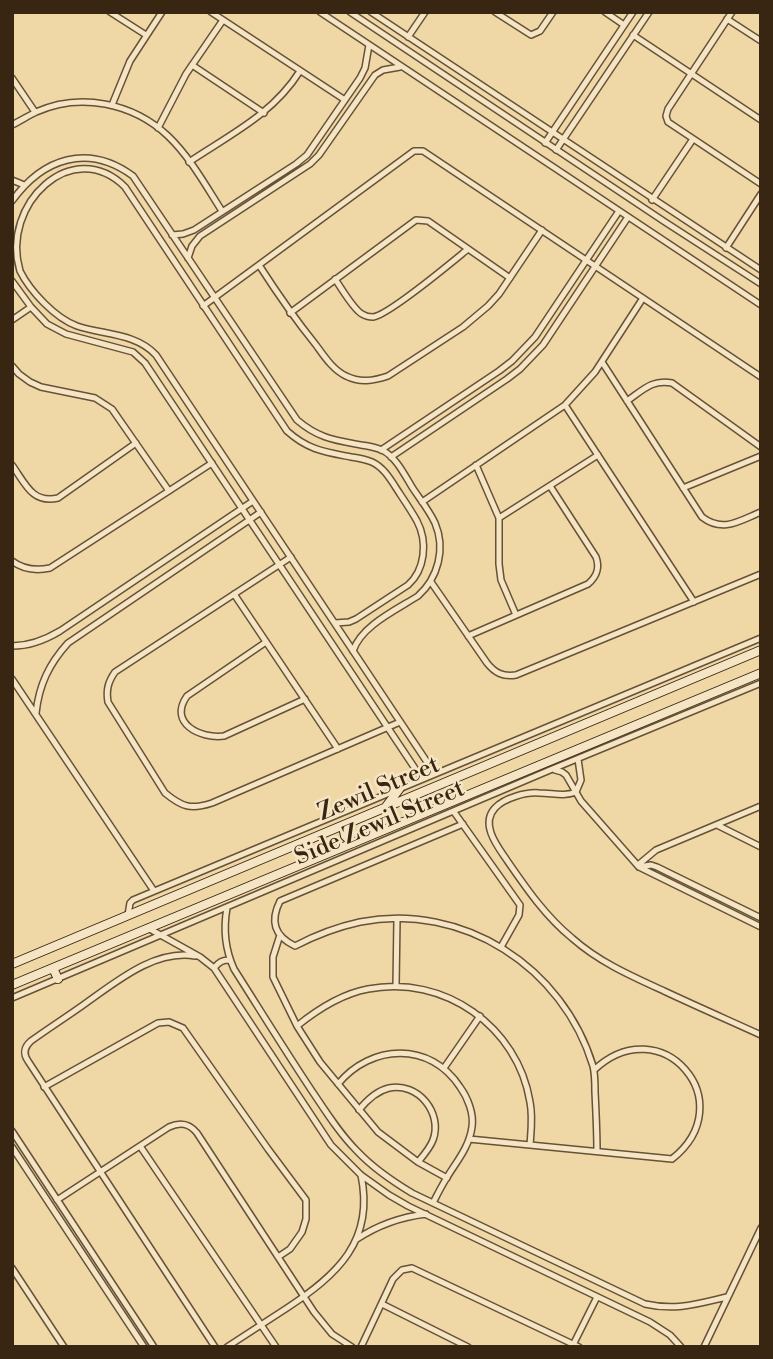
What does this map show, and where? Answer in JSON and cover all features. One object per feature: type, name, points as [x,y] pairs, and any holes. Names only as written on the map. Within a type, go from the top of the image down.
[{"type":"main road","name":"Zewil Street","points":[[12,985],[147,928],[325,844],[344,826],[761,650]]},
{"type":"main road","name":"Zewil Street","points":[[12,964],[127,916],[325,844],[353,843],[761,673]]},
{"type":"main road","points":[[385,808],[400,788]]},
{"type":"main road","points":[[344,826],[345,836],[353,843]]},
{"type":"main road","points":[[386,829],[390,838]]},
{"type":"main road","points":[[53,968],[58,979]]},
{"type":"street","points":[[110,12],[146,35]]},
{"type":"street","points":[[112,105],[130,61],[162,12]]},
{"type":"street","points":[[211,12],[345,100]]},
{"type":"street","points":[[320,12],[761,305]]},
{"type":"street","points":[[350,12],[761,284]]},
{"type":"street","points":[[370,12],[761,270]]},
{"type":"street","points":[[408,37],[425,12]]},
{"type":"street","points":[[495,12],[531,35],[540,32],[553,12]]},
{"type":"street","points":[[605,12],[624,25]]},
{"type":"street","points":[[545,143],[633,12]]},
{"type":"street","points":[[556,150],[649,12]]},
{"type":"street","points":[[732,12],[666,116],[668,122],[761,184]]},
{"type":"street","points":[[727,19],[761,41]]},
{"type":"street","points":[[159,128],[186,75],[223,20]]},
{"type":"street","points":[[383,34],[389,25]]},
{"type":"street","points":[[633,35],[761,120]]},
{"type":"street","points":[[172,235],[189,232],[307,155],[360,78],[365,68],[369,45]]},
{"type":"street","points":[[599,63],[610,70]]},
{"type":"street","points":[[192,65],[264,113]]},
{"type":"street","points":[[188,258],[192,246],[200,236],[314,160],[375,75],[392,67],[402,67]]},
{"type":"street","points":[[189,162],[264,113],[284,93],[300,71]]},
{"type":"street","points":[[461,86],[467,77]]},
{"type":"street","points":[[12,78],[36,112]]},
{"type":"street","points":[[12,125],[36,112],[73,102],[112,105],[129,111],[144,118],[170,137],[222,211]]},
{"type":"street","points":[[652,200],[692,139]]},
{"type":"street","points":[[203,306],[414,152],[419,151],[426,152],[761,377]]},
{"type":"street","points":[[12,201],[24,185],[45,169],[70,159],[97,159],[122,168],[133,176],[297,420],[317,435],[381,450],[391,457],[434,522],[439,535],[439,562],[431,582],[418,596],[365,631],[353,651]]},
{"type":"street","points":[[335,624],[356,619],[414,580],[424,548],[418,522],[387,475],[374,463],[320,451],[287,431],[125,187],[117,179],[88,169],[68,170],[48,178],[32,192],[18,216],[14,244],[21,272],[43,302],[58,316],[77,326],[135,340],[150,348],[435,774]]},
{"type":"street","points":[[12,180],[24,185]]},
{"type":"street","points":[[726,247],[761,194]]},
{"type":"street","points":[[381,450],[512,361],[536,337],[619,211]]},
{"type":"street","points":[[665,222],[671,212]]},
{"type":"street","points":[[391,457],[507,379],[526,363],[543,345],[628,217]]},
{"type":"street","points":[[290,313],[415,220],[428,221],[510,278]]},
{"type":"street","points":[[259,265],[290,313],[332,365],[344,375],[373,381],[388,376],[463,327],[488,306],[542,230]]},
{"type":"street","points":[[704,248],[711,238]]},
{"type":"street","points":[[335,279],[358,311],[373,317],[382,314],[468,249]]},
{"type":"street","points":[[12,281],[47,324],[66,334],[124,348],[139,356],[145,363],[422,779]]},
{"type":"street","points":[[422,502],[565,405],[602,362],[643,298]]},
{"type":"street","points":[[12,320],[31,307]]},
{"type":"street","points":[[602,362],[702,517],[709,522],[726,526],[761,512]]},
{"type":"street","points":[[12,366],[30,382],[41,387],[95,398],[104,403],[118,417],[169,491]]},
{"type":"street","points":[[12,381],[19,374]]},
{"type":"street","points":[[627,401],[654,383],[672,383],[761,447]]},
{"type":"street","points":[[565,405],[694,602]]},
{"type":"street","points":[[12,465],[30,491],[50,500],[58,498],[136,443]]},
{"type":"street","points":[[499,518],[598,455]]},
{"type":"street","points":[[683,488],[761,456]]},
{"type":"street","points":[[12,561],[28,569],[50,568],[212,463]]},
{"type":"street","points":[[476,465],[499,518],[501,580],[516,615]]},
{"type":"street","points":[[468,636],[588,584],[598,572],[596,557],[550,485]]},
{"type":"street","points":[[12,646],[33,644],[47,639],[253,501]]},
{"type":"street","points":[[36,713],[42,682],[57,654],[68,643],[261,512]]},
{"type":"street","points":[[291,557],[115,672],[109,681],[108,702],[165,793],[175,802],[187,807],[200,807],[400,722]]},
{"type":"street","points":[[431,582],[492,670],[508,676],[761,574]]},
{"type":"street","points":[[234,594],[338,749]]},
{"type":"street","name":"Side Zewil Street","points":[[127,916],[132,900],[761,638]]},
{"type":"street","points":[[266,642],[187,696],[181,710],[188,726],[205,736],[224,736],[305,699]]},
{"type":"street","points":[[12,679],[154,891]]},
{"type":"street","name":"Side Zewil Street","points":[[12,998],[761,683]]},
{"type":"street","points":[[576,792],[581,780],[578,759]]},
{"type":"street","points":[[550,770],[566,775],[587,809],[638,866],[761,926]]},
{"type":"street","points":[[576,792],[563,795],[529,793],[501,804],[492,811],[489,823],[494,840],[528,891],[571,938],[597,958],[761,1035]]},
{"type":"street","points":[[638,866],[656,850],[761,806]]},
{"type":"street","points":[[454,812],[520,905],[519,915],[501,947]]},
{"type":"street","points":[[463,824],[280,901],[275,912],[275,924],[286,942],[295,946],[344,926],[379,919],[424,920],[476,935],[501,947],[527,965],[569,1012],[584,1040],[594,1070],[597,1151]]},
{"type":"street","points":[[716,825],[761,847]]},
{"type":"street","points":[[638,866],[657,867],[761,918]]},
{"type":"street","points":[[227,908],[224,929],[230,960],[300,1073],[357,1151],[383,1174],[412,1193],[645,1304],[681,1347]]},
{"type":"street","points":[[396,986],[397,919]]},
{"type":"street","points":[[147,928],[200,957],[214,968],[331,1145],[361,1175],[389,1195],[597,1297],[654,1315],[727,1297]]},
{"type":"street","points":[[280,935],[272,968],[274,977],[297,1026],[320,1062],[378,1132],[418,1162],[447,1178]]},
{"type":"street","points":[[200,957],[176,956],[149,963],[113,984],[31,1041],[26,1047],[26,1058],[215,1347]]},
{"type":"street","points":[[214,968],[224,960],[230,960]]},
{"type":"street","points":[[297,1026],[340,998],[367,989],[396,986],[414,988],[465,1006],[480,1016],[502,1038],[519,1064],[531,1104],[530,1146]]},
{"type":"street","points":[[444,1068],[480,1016]]},
{"type":"street","points":[[44,1087],[158,1023],[174,1023],[183,1028],[306,1200],[306,1219],[302,1232],[295,1244],[278,1257]]},
{"type":"street","points":[[469,1139],[672,1159],[691,1141],[699,1117],[698,1092],[693,1080],[676,1060],[652,1050],[627,1050],[615,1054],[594,1070]]},
{"type":"street","points":[[338,1084],[359,1064],[376,1056],[393,1053],[428,1059],[444,1068],[455,1080],[470,1108],[472,1124],[463,1154],[433,1203]]},
{"type":"street","points":[[359,1110],[375,1093],[391,1087],[407,1089],[422,1096],[432,1109],[436,1125],[433,1141],[418,1162]]},
{"type":"street","points":[[57,1200],[175,1125],[181,1123],[193,1128],[327,1329],[352,1347]]},
{"type":"street","points":[[12,1132],[149,1346]]},
{"type":"street","points":[[140,1146],[276,1347]]},
{"type":"street","points":[[12,1147],[149,1346]]},
{"type":"street","points":[[17,1154],[24,1149]]},
{"type":"street","points":[[227,1347],[319,1287],[336,1270],[357,1239],[364,1212],[361,1175]]},
{"type":"street","points":[[357,1239],[394,1221],[426,1214]]},
{"type":"street","points":[[704,1347],[761,1228]]},
{"type":"street","points":[[71,1235],[77,1230]]},
{"type":"street","points":[[12,1268],[64,1347]]},
{"type":"street","points":[[361,1347],[396,1276],[402,1270],[412,1268],[575,1346],[597,1297]]},
{"type":"street","points":[[382,1304],[468,1347]]}]
